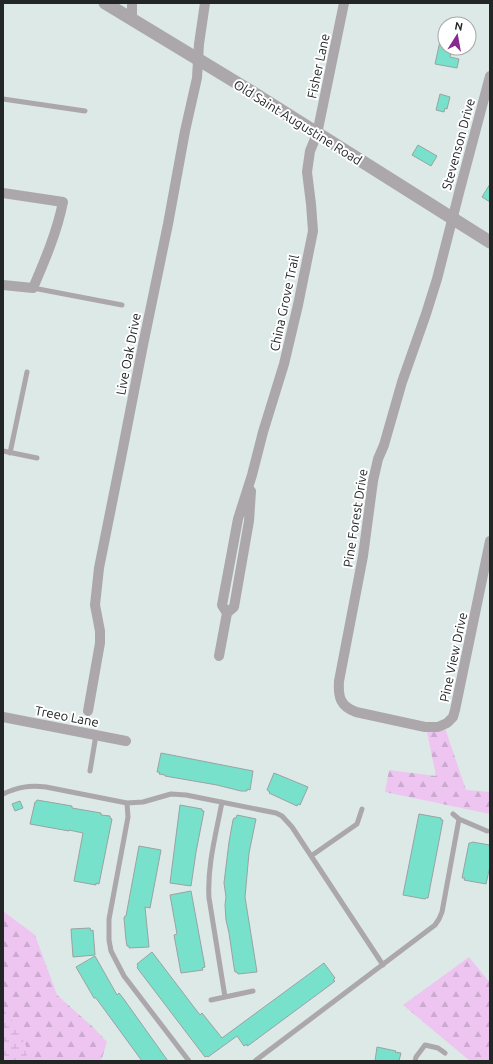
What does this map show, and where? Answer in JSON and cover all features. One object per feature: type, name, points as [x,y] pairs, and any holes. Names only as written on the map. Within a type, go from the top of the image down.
[{"type":"street","name":"Old Saint Augustine Road","points":[[105,3],[252,92],[490,242]]},
{"type":"street","points":[[132,3],[132,20]]},
{"type":"street","name":"Live Oak Drive","points":[[88,710],[100,643],[100,631],[95,605],[99,568],[168,224],[185,131],[197,78],[199,44],[206,3]]},
{"type":"street","name":"Fisher Lane","points":[[317,134],[344,3]]},
{"type":"street","name":"Stevenson Drive","points":[[453,218],[490,76]]},
{"type":"street","name":"China Grove Trail","points":[[219,656],[227,613],[222,605],[238,519],[284,364],[313,231],[307,172],[310,151],[317,134]]},
{"type":"street","points":[[3,193],[63,202],[53,239],[34,288],[3,285]]},
{"type":"street","name":"Pine Forest Drive","points":[[394,720],[350,710],[340,700],[338,691],[339,681],[363,556],[373,481],[378,459],[384,446],[402,382],[437,279],[453,218]]},
{"type":"street","name":"Pine View Drive","points":[[394,720],[425,727],[438,727],[447,723],[453,717],[490,541]]},
{"type":"street","name":"Treeo Lane","points":[[3,717],[126,741]]},
{"type":"lane","points":[[3,99],[85,110]]},
{"type":"lane","points":[[34,288],[122,305]]},
{"type":"lane","points":[[10,453],[27,372]]},
{"type":"lane","points":[[3,451],[37,458]]},
{"type":"lane","points":[[90,771],[96,735]]},
{"type":"lane","points":[[3,794],[14,789],[34,785],[127,803],[143,802],[171,794],[186,795],[276,813],[282,816],[292,827],[383,965]]},
{"type":"lane","points":[[222,802],[210,867],[208,887],[226,997]]},
{"type":"lane","points":[[127,803],[128,817],[109,919],[109,940],[111,951],[124,976],[189,1061]]},
{"type":"lane","points":[[311,856],[357,824],[362,809]]},
{"type":"lane","points":[[453,814],[459,819],[487,831]]},
{"type":"lane","points":[[255,1061],[435,925],[442,912],[459,819]]},
{"type":"lane","points":[[211,1000],[253,992]]},
{"type":"lane","points":[[416,1061],[416,1057],[424,1045],[438,1048],[444,1053]]},
{"type":"green space","points":[[445,728],[466,790],[490,792],[490,814],[385,792],[389,770],[436,776],[427,732]]},
{"type":"green space","points":[[3,911],[35,935],[57,995],[94,1028],[107,1042],[101,1061],[3,1061]]},
{"type":"green space","points":[[469,957],[490,983],[490,1061],[470,1061],[403,1005]]},
{"type":"green space","points":[[3,1009],[15,1024],[26,1046],[27,1061],[3,1061]]},
{"type":"building","points":[[437,55],[450,56],[459,59],[457,68],[435,64]]},
{"type":"building","points":[[440,94],[450,97],[447,109],[445,108],[444,112],[436,110]]},
{"type":"building","points":[[418,145],[437,156],[431,166],[412,155]]},
{"type":"building","points":[[490,184],[490,202],[482,197]]},
{"type":"building","points":[[161,753],[253,771],[250,790],[247,789],[247,791],[241,791],[159,774],[160,772],[157,772]]},
{"type":"building","points":[[274,773],[308,787],[300,805],[298,804],[297,806],[269,793],[270,792],[267,790]]},
{"type":"building","points":[[37,800],[72,806],[72,808],[110,816],[112,819],[99,884],[96,883],[96,885],[74,881],[83,833],[30,824],[35,802]]},
{"type":"building","points":[[20,801],[23,808],[15,811],[12,804]]},
{"type":"building","points":[[180,805],[202,809],[202,811],[204,811],[191,886],[170,883]]},
{"type":"building","points":[[419,814],[441,818],[441,820],[443,820],[428,898],[425,899],[403,895]]},
{"type":"building","points":[[237,815],[256,819],[249,853],[245,897],[257,972],[238,974],[235,972],[226,920],[226,897],[224,883],[233,820]]},
{"type":"building","points":[[472,842],[490,845],[490,866],[486,884],[464,880],[465,878],[462,878],[469,843]]},
{"type":"building","points":[[139,846],[161,850],[150,908],[145,907],[149,947],[129,948],[126,940],[124,918],[126,916]]},
{"type":"building","points":[[191,891],[205,967],[202,968],[203,970],[181,973],[174,935],[177,934],[170,895]]},
{"type":"building","points":[[90,928],[91,931],[93,930],[95,955],[73,957],[71,929]]},
{"type":"building","points":[[152,952],[200,1015],[202,1013],[222,1038],[324,963],[335,978],[333,980],[335,981],[249,1045],[247,1046],[247,1044],[244,1046],[237,1036],[208,1057],[205,1057],[138,969],[137,964]]},
{"type":"building","points":[[95,956],[117,995],[119,993],[123,998],[168,1061],[142,1061],[96,998],[94,998],[76,967]]},
{"type":"building","points":[[377,1047],[401,1053],[399,1061],[375,1061]]}]
